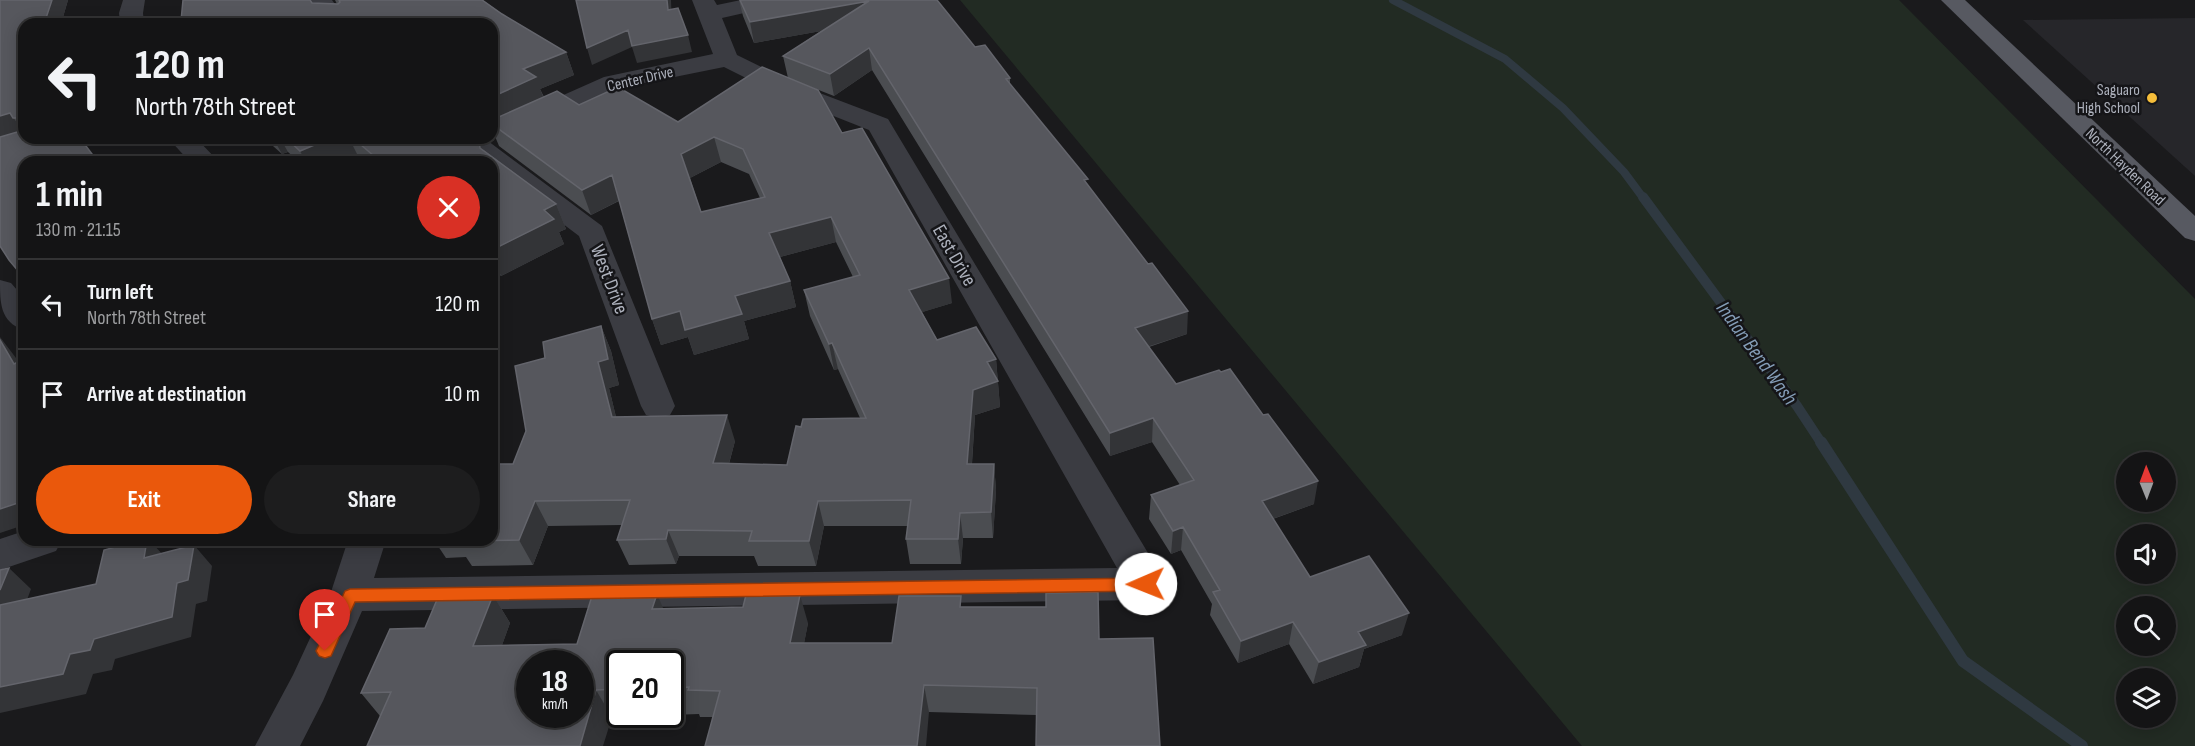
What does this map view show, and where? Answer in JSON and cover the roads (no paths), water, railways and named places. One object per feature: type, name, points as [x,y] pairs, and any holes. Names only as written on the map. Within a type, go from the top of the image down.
[{"type":"main road","name":"North Hayden Road","points":[[1952,0],[2195,232]]},
{"type":"street","points":[[131,18],[134,0]]},
{"type":"street","points":[[321,0],[333,18]]},
{"type":"street","points":[[727,59],[706,7],[772,0]]},
{"type":"street","name":"Center Drive","points":[[498,132],[613,82],[727,59]]},
{"type":"street","name":"East Drive","points":[[350,595],[1146,584],[879,125],[786,89],[727,59]]},
{"type":"street","points":[[187,144],[199,156]]},
{"type":"street","name":"West Drive","points":[[489,144],[592,231],[658,406]]},
{"type":"street","points":[[0,290],[18,312]]},
{"type":"street","points":[[0,555],[26,546]]},
{"type":"street","points":[[277,746],[308,688],[350,595],[365,546]]},
{"type":"waterway","name":"Indian Bend Wash","points":[[1393,0],[1505,59],[1563,108],[1624,172],[1644,199]]},
{"type":"waterway","name":"Indian Bend Wash","points":[[1643,197],[1797,406],[1822,444]]},
{"type":"waterway","name":"Indian Bend Wash","points":[[1821,442],[1963,661],[2082,746]]},
{"type":"place","name":"Saguaro High School","points":[[2152,98]]}]
